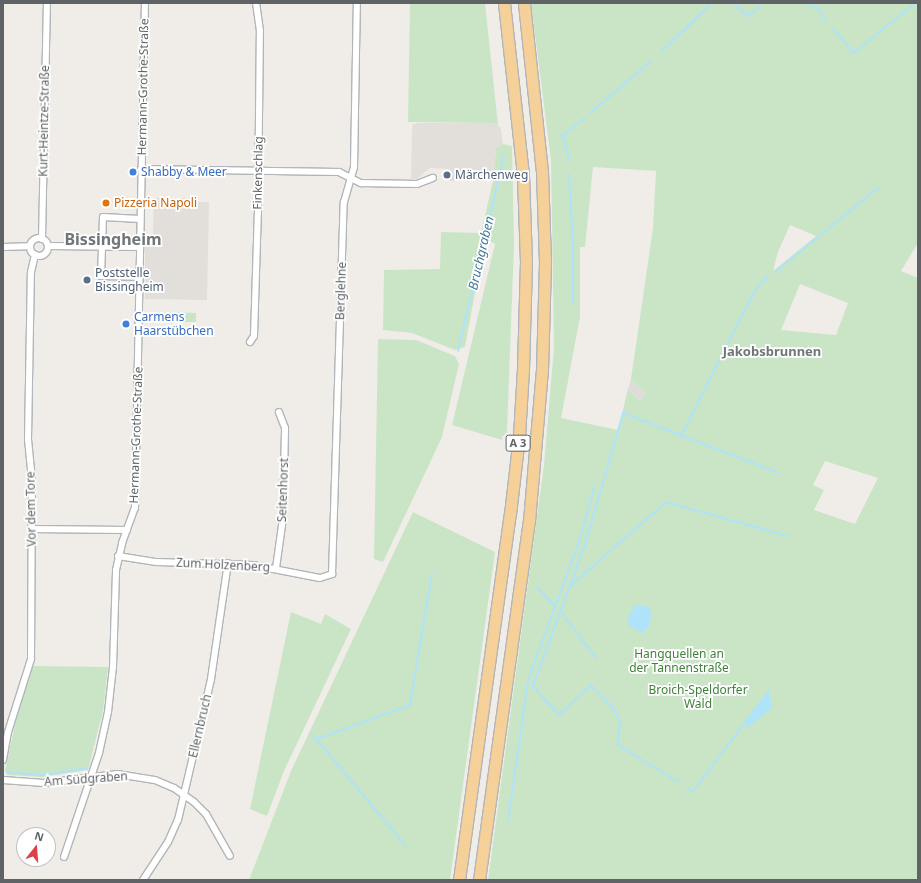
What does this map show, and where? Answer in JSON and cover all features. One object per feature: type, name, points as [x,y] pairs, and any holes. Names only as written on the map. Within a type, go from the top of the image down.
[{"type":"highway","name":"A 3","points":[[459,880],[511,506],[519,436],[523,369],[526,262],[523,175],[504,3]]},
{"type":"highway","name":"A 3","points":[[479,880],[529,521],[542,370],[545,262],[542,172],[524,3]]},
{"type":"street","name":"Kurt-Heintze-Straße","points":[[42,239],[47,3]]},
{"type":"street","name":"Hermann-Grothe-Straße","points":[[64,857],[90,776],[108,712],[113,667],[118,556],[135,508],[145,3]]},
{"type":"street","name":"Finkenschlag","points":[[250,342],[254,336],[258,170],[260,31],[256,3]]},
{"type":"street","name":"Berglehne","points":[[328,577],[335,568],[344,202],[354,167],[357,3]]},
{"type":"street","points":[[141,169],[339,172],[361,183],[417,184],[433,178]]},
{"type":"street","points":[[140,219],[103,217],[101,276],[140,277]]},
{"type":"street","points":[[28,246],[32,239],[46,240],[49,246]]},
{"type":"street","points":[[3,246],[28,246]]},
{"type":"street","points":[[28,246],[31,254],[45,254],[49,246]]},
{"type":"street","points":[[49,246],[140,247]]},
{"type":"street","name":"Vor dem Tore","points":[[3,760],[10,725],[31,659],[32,529],[28,439],[31,272],[35,254]]},
{"type":"street","name":"Seitenhorst","points":[[276,568],[283,518],[284,483],[285,428],[279,412]]},
{"type":"street","points":[[32,529],[127,530]]},
{"type":"street","name":"Zum Holzenberg","points":[[118,556],[157,562],[228,563],[276,568],[328,577]]},
{"type":"street","name":"Ellernbruch","points":[[143,880],[168,842],[178,820],[211,679],[228,563]]},
{"type":"street","name":"Am Südgraben","points":[[3,780],[44,782],[117,774],[143,777],[165,783],[183,794],[206,814],[230,856]]},
{"type":"shaded area","points":[[494,123],[498,125],[501,129],[503,144],[496,148],[493,181],[450,181],[450,169],[430,168],[417,179],[411,179],[412,130],[413,124]]},
{"type":"shaded area","points":[[154,198],[195,198],[195,202],[209,202],[207,300],[145,299],[145,234],[153,234]]},
{"type":"shaded area","points":[[631,379],[646,394],[640,401],[628,389]]},
{"type":"green space","points":[[410,3],[485,3],[498,125],[494,123],[408,122]]},
{"type":"green space","name":"Broich-Speldorfer Wald","points":[[531,3],[918,3],[918,243],[901,271],[918,278],[918,880],[488,880],[544,465],[554,347],[551,160]],"holes":[[[593,167],[656,171],[653,228],[631,379],[646,394],[640,401],[628,389],[618,430],[561,418],[580,317],[580,247],[585,247]],[[790,225],[816,236],[773,271],[778,252]],[[800,284],[848,303],[836,335],[781,330]],[[825,461],[878,478],[855,524],[814,510],[824,490],[813,485]]]},
{"type":"green space","points":[[503,144],[512,146],[514,245],[507,432],[502,437],[502,440],[452,425],[495,244],[485,238],[465,347],[455,350],[412,333],[383,330],[384,270],[440,269],[441,232],[481,233],[493,181],[496,148]]},
{"type":"green space","points":[[169,312],[196,313],[196,322],[169,322]]},
{"type":"green space","points":[[378,339],[416,340],[455,356],[459,364],[442,437],[383,562],[374,559]]},
{"type":"green space","points":[[413,512],[495,552],[450,880],[249,880],[291,771]]},
{"type":"green space","points":[[291,612],[321,624],[325,614],[351,629],[284,771],[267,816],[250,809]]},
{"type":"green space","points":[[33,666],[108,667],[103,711],[88,770],[42,777],[7,775],[5,771],[18,710]]},
{"type":"water","points":[[635,605],[649,607],[652,613],[648,628],[643,633],[629,626],[628,618]]},
{"type":"water","points":[[769,692],[772,708],[748,727],[745,722]]},
{"type":"waterway","points":[[661,52],[712,3]]},
{"type":"waterway","points":[[733,3],[748,16],[760,6]]},
{"type":"waterway","points":[[808,3],[819,9],[826,21]]},
{"type":"waterway","points":[[833,29],[854,53],[915,3]]},
{"type":"waterway","points":[[590,113],[651,61]]},
{"type":"waterway","points":[[560,137],[584,118]]},
{"type":"waterway","points":[[563,135],[569,160]]},
{"type":"waterway","name":"Bruchgraben","points":[[458,351],[502,165],[502,154]]},
{"type":"waterway","points":[[569,174],[573,246],[573,303]]},
{"type":"waterway","points":[[775,272],[878,188]]},
{"type":"waterway","points":[[681,436],[738,323],[757,288],[767,277]]},
{"type":"waterway","points":[[678,782],[618,745],[620,722],[613,708],[591,685],[559,715],[533,686],[585,545],[623,413],[779,473]]},
{"type":"waterway","points":[[508,821],[528,680],[578,545],[595,485]]},
{"type":"waterway","points":[[570,586],[666,502],[788,536]]},
{"type":"waterway","points":[[317,739],[410,705],[432,574]]},
{"type":"waterway","points":[[537,587],[555,606]]},
{"type":"waterway","points":[[560,611],[596,658]]},
{"type":"waterway","points":[[686,788],[693,791],[769,691]]},
{"type":"waterway","points":[[312,734],[406,846]]},
{"type":"waterway","points":[[7,772],[45,775],[87,768]]},
{"type":"place","name":"Shabby & Meer","points":[[133,172]]},
{"type":"place","name":"Märchenweg","points":[[447,175]]},
{"type":"place","name":"Pizzeria Napoli","points":[[106,203]]},
{"type":"place","name":"Poststelle Bissingheim","points":[[87,280]]},
{"type":"place","name":"Carmens Haarstübchen","points":[[126,324]]},
{"type":"district","name":"Bissingheim","points":[[113,239]]},
{"type":"district","name":"Jakobsbrunnen","points":[[772,351]]},
{"type":"park label","name":"Hangquellen an der Tannenstraße","points":[[679,661]]}]
